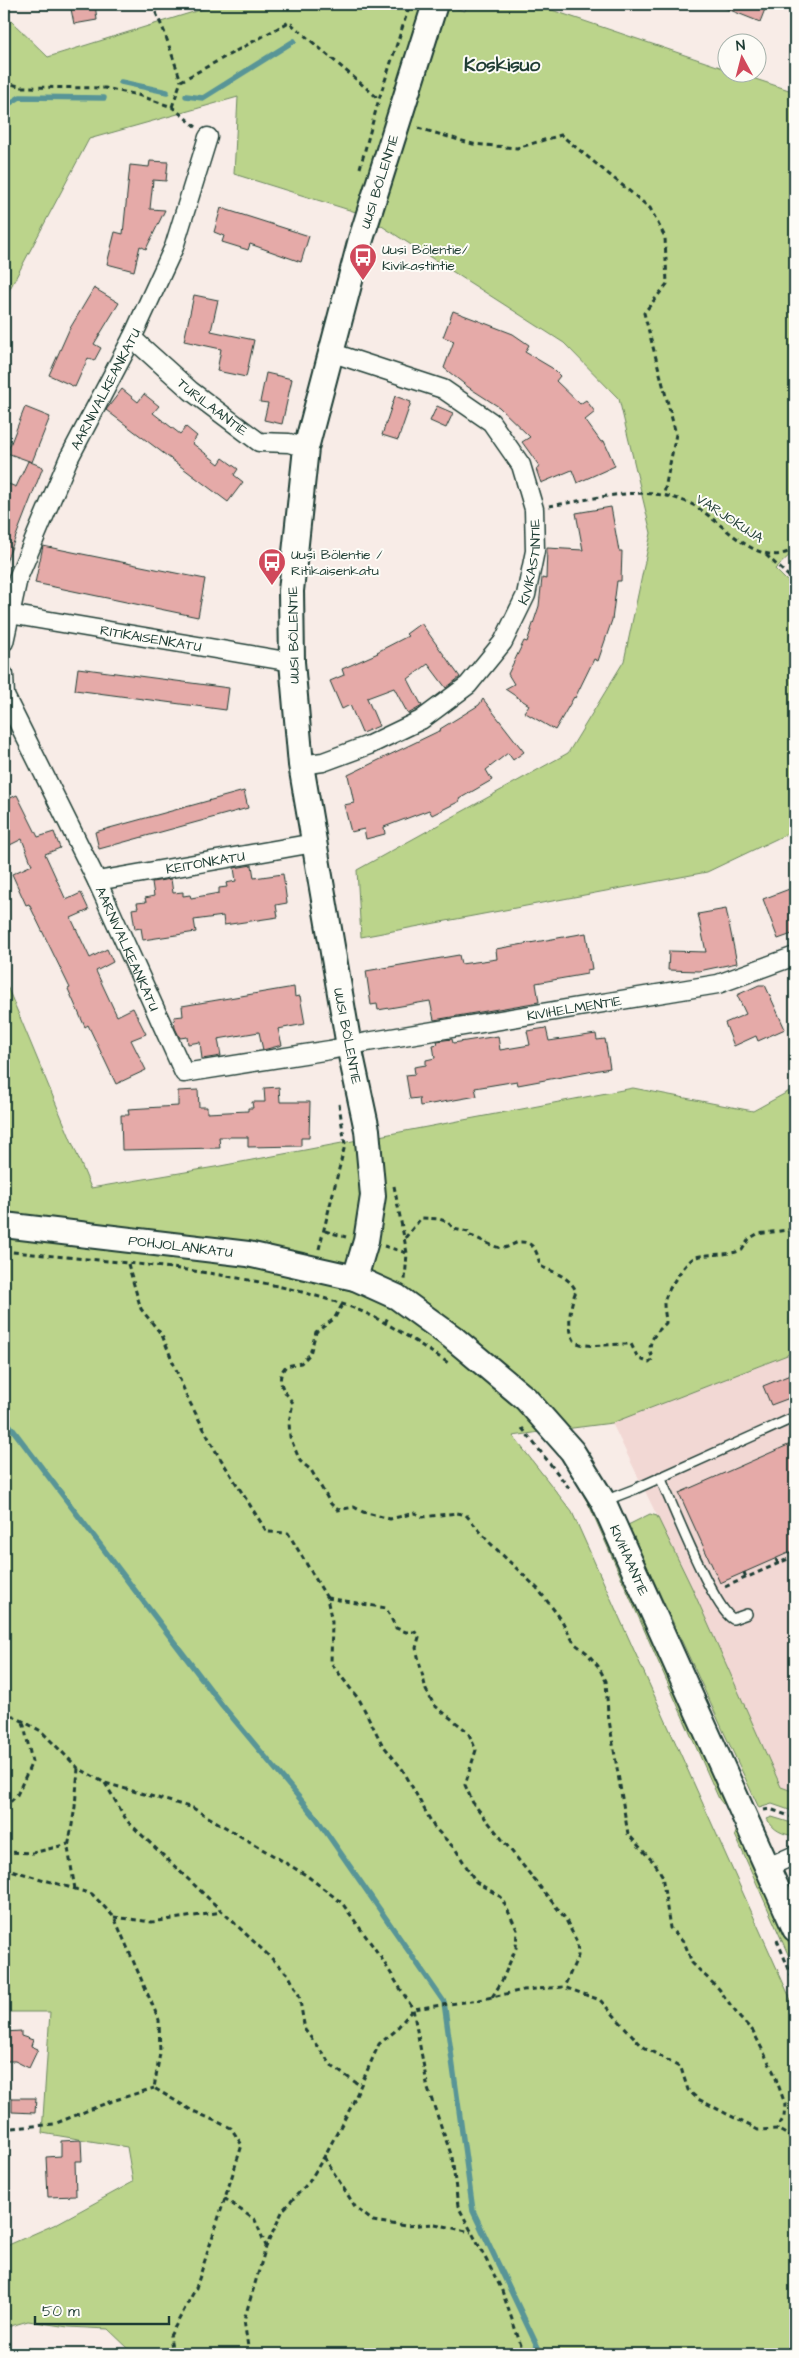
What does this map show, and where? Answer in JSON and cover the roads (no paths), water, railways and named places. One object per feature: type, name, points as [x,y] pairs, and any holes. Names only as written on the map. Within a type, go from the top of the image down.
[{"type":"street","name":"UUSI BÖLENTIE","points":[[355,1278],[366,1242],[373,1196],[367,1130],[349,1046],[300,765],[292,662],[291,591],[306,448],[361,238],[435,4]]},
{"type":"street","name":"AARNIVALKEANKATU","points":[[4,642],[18,578],[68,460],[132,338],[174,246],[208,137]]},
{"type":"street","name":"TURILAANTIE","points":[[132,338],[191,391],[259,442],[289,444],[306,448]]},
{"type":"street","name":"KIVIKASTINTIE","points":[[300,765],[323,762],[369,745],[421,720],[468,685],[503,642],[526,595],[535,551],[534,509],[521,465],[491,422],[443,390],[330,352]]},
{"type":"street","name":"RITIKAISENKATU","points":[[9,614],[292,662]]},
{"type":"street","name":"AARNIVALKEANKATU","points":[[4,676],[5,696],[97,881],[184,1073],[349,1046]]},
{"type":"street","name":"KEITONKATU","points":[[97,881],[314,843]]},
{"type":"street","name":"KIVIHELMENTIE","points":[[349,1046],[718,984],[795,956]]},
{"type":"street","name":"POHJOLANKATU","points":[[4,1225],[248,1254],[313,1267],[355,1278]]},
{"type":"street","name":"KIVIHAANTIE","points":[[355,1278],[397,1297],[452,1337],[526,1399],[572,1451],[603,1501],[768,1867],[786,1934]]},
{"type":"street","points":[[768,1867],[795,1855]]},
{"type":"lane","points":[[603,1501],[795,1417]]},
{"type":"lane","points":[[660,1477],[711,1589],[728,1616],[733,1619],[747,1614]]},
{"type":"waterway","points":[[186,96],[203,98],[294,41]]},
{"type":"waterway","points":[[121,82],[167,92]]},
{"type":"waterway","points":[[4,107],[20,97],[104,98]]},
{"type":"waterway","points":[[4,1418],[222,1705],[317,1819],[444,2002],[473,2211],[541,2354]]},
{"type":"place","name":"Uusi Bölentie/ Kivikastintie","points":[[363,281]]},
{"type":"place","name":"Uusi Bölentie / Ritikaisenkatu","points":[[272,586]]},
{"type":"district","name":"Koskisuo","points":[[502,64]]}]
